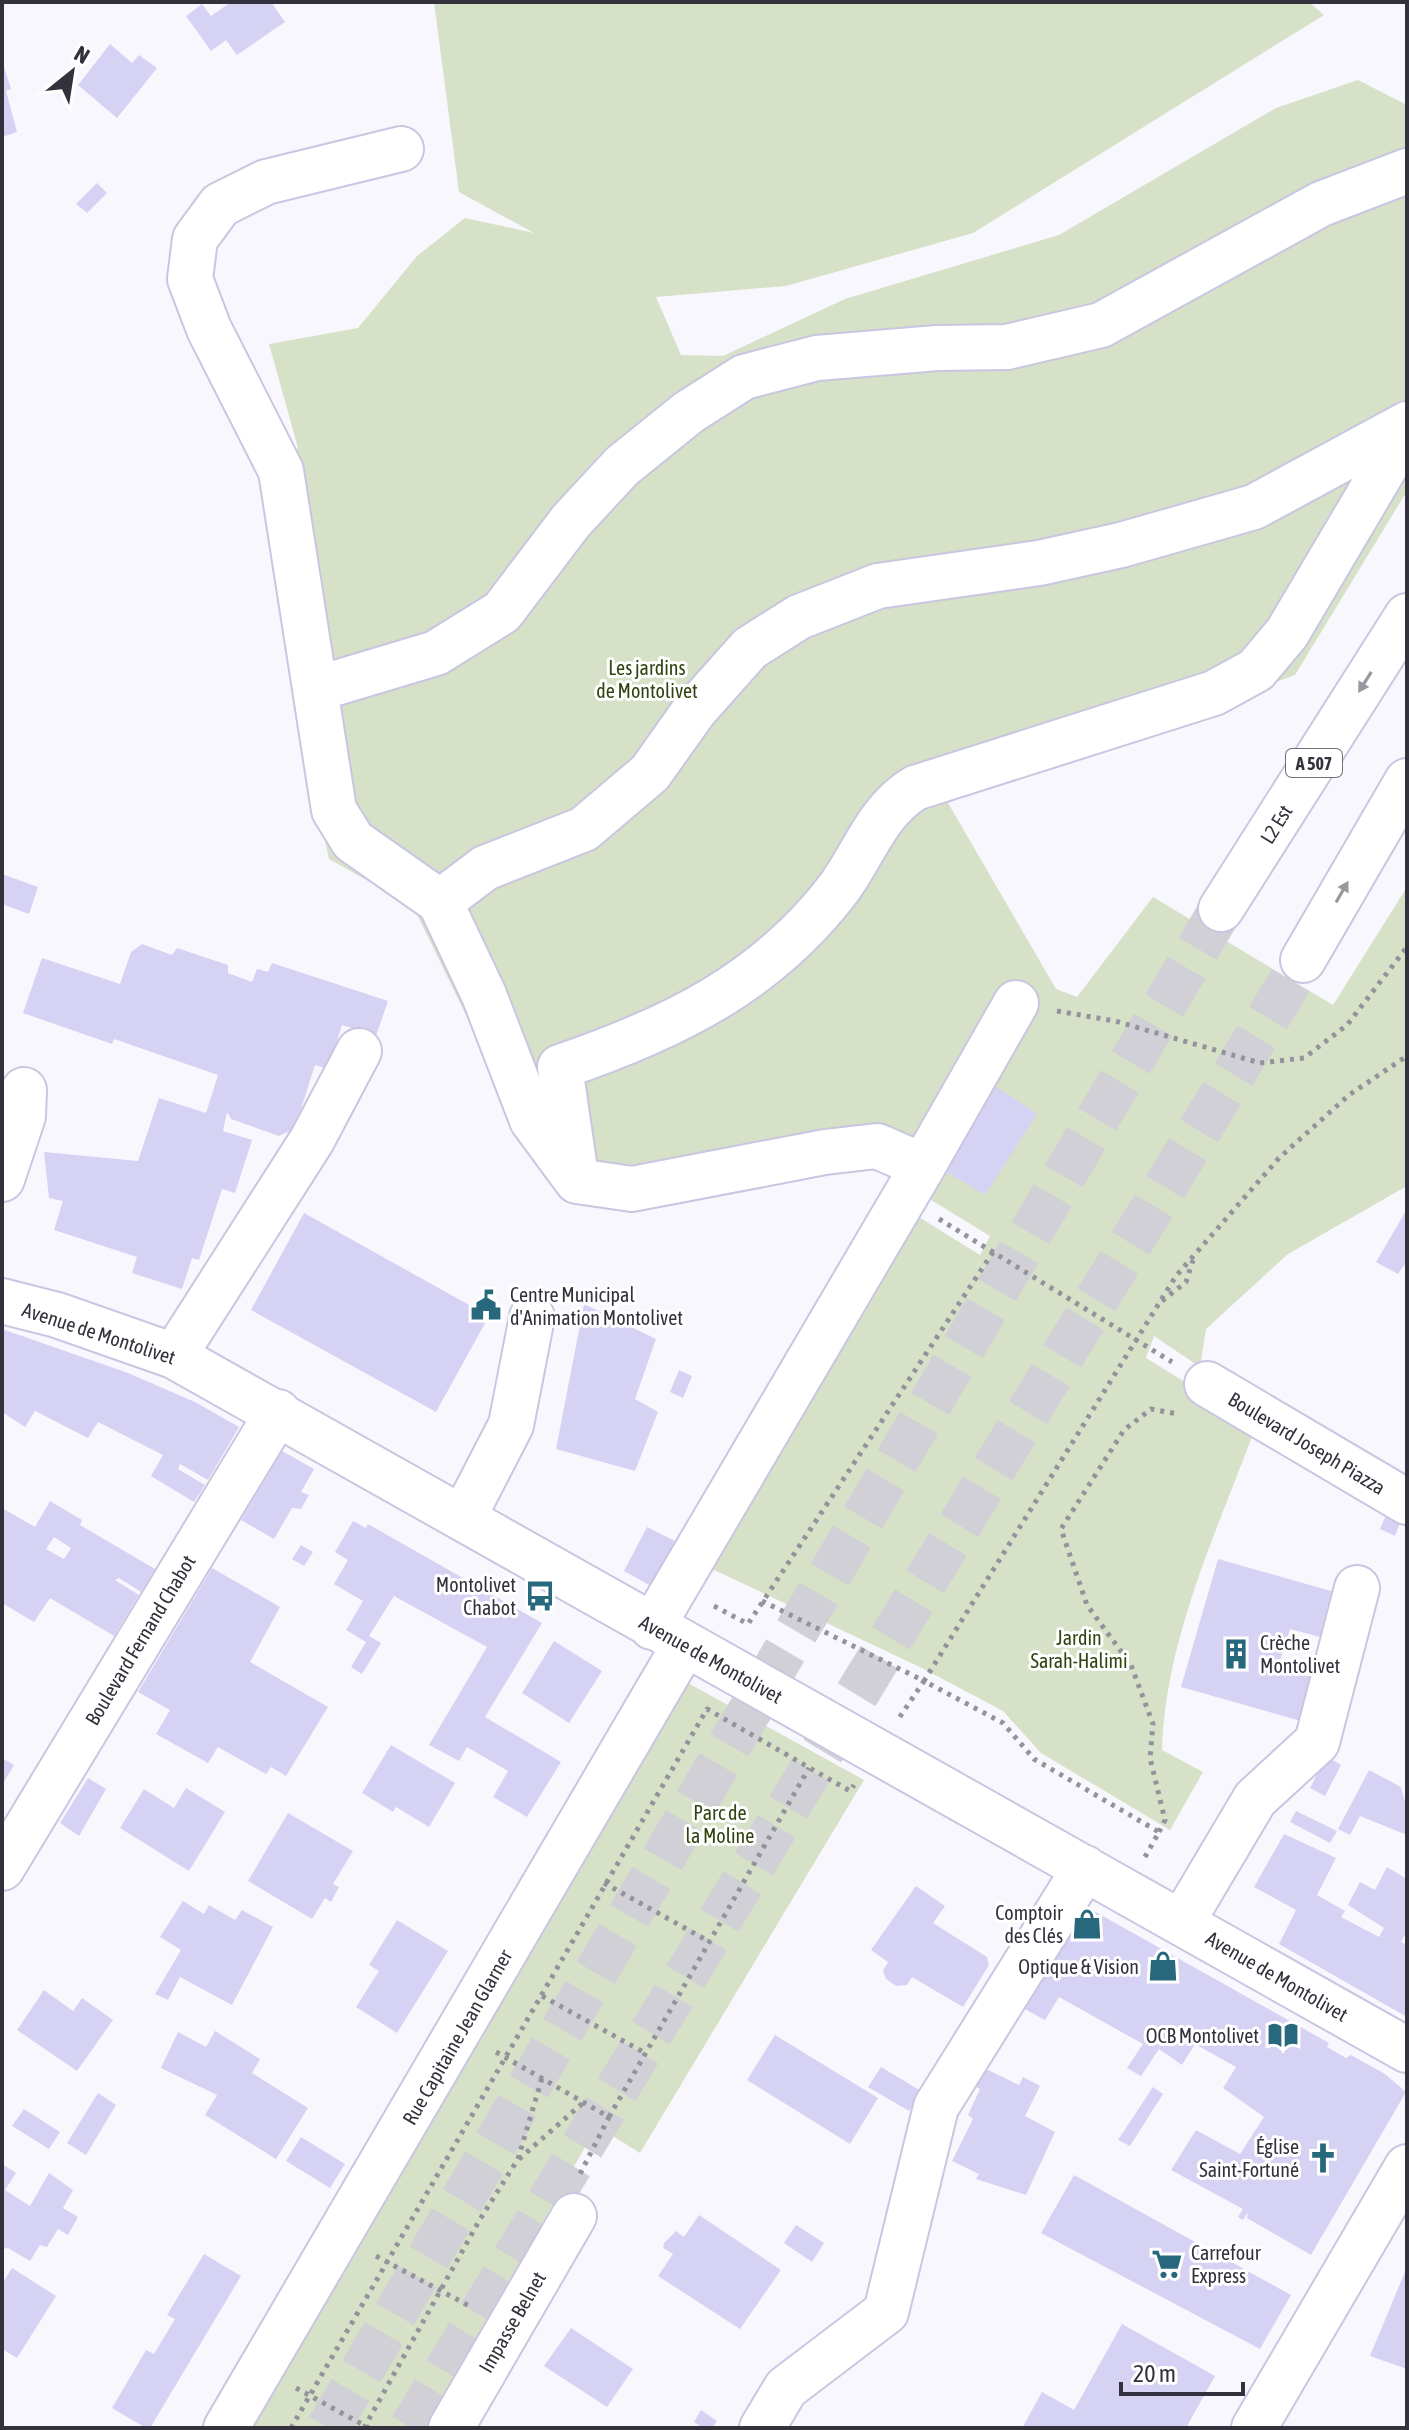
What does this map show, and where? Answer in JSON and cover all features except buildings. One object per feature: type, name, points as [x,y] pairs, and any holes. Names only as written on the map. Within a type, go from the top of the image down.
[{"type":"main road","points":[[401,149],[266,182],[220,205],[195,239],[190,279],[209,329],[281,471],[334,810],[353,841],[440,902],[484,995],[532,1120],[577,1181],[632,1189],[825,1152],[877,1146],[913,1182]]},
{"type":"main road","points":[[316,689],[436,653],[502,612],[571,521],[622,466],[689,412],[744,377],[817,358],[937,348],[1007,347],[1101,325],[1321,204],[1407,171]]},
{"type":"main road","points":[[440,902],[485,868],[584,829],[650,773],[694,711],[750,648],[799,617],[878,586],[1039,563],[1121,545],[1254,507],[1407,424]]},
{"type":"main road","points":[[577,1181],[560,1067],[628,1044],[688,1017],[742,982],[797,934],[838,889],[887,811],[915,788],[1214,693],[1256,670],[1287,633],[1407,430]]},
{"type":"main road","name":"L2 Est","points":[[1221,909],[1407,616]]},
{"type":"main road","points":[[1303,960],[1407,781]]},
{"type":"main road","name":"Rue Capitaine Jean Glarner","points":[[226,2428],[562,1858],[668,1636],[677,1586],[1016,1003]]},
{"type":"main road","points":[[174,1356],[312,1140],[359,1051]]},
{"type":"main road","points":[[2,1179],[23,1116],[24,1090]]},
{"type":"main road","name":"Avenue de Montolivet","points":[[2,1301],[57,1315],[174,1356],[1407,2050]]},
{"type":"main road","points":[[463,1518],[511,1425],[532,1317]]},
{"type":"main road","name":"Boulevard Joseph Piazza","points":[[1220,1391],[1407,1502]]},
{"type":"main road","name":"Boulevard Fernand Chabot","points":[[2,1868],[278,1412]]},
{"type":"main road","points":[[1182,1922],[1255,1799],[1317,1742],[1357,1588]]},
{"type":"main road","points":[[762,2428],[786,2388],[886,2312],[936,2107],[1085,1868]]},
{"type":"main road","points":[[1254,2428],[1407,2167]]},
{"type":"main road","name":"Impasse Belnet","points":[[451,2428],[574,2216]]},
{"type":"path","points":[[1016,1003],[1115,1021],[1260,1063],[1304,1058],[1347,1025],[1407,947]]},
{"type":"path","points":[[898,1719],[1135,1339],[1195,1255],[1279,1158],[1349,1095],[1407,1056]]},
{"type":"path","points":[[913,1182],[993,1252],[1146,1347]]},
{"type":"path","points":[[677,1586],[748,1624],[993,1252]]},
{"type":"path","points":[[1158,1304],[1186,1282],[1195,1255]]},
{"type":"path","points":[[1127,1891],[1165,1820],[1150,1758],[1153,1724],[1131,1665],[1087,1605],[1061,1529],[1124,1430],[1151,1409],[1187,1415],[1216,1426],[1220,1391]]},
{"type":"path","points":[[762,1601],[1003,1723],[1034,1759],[1159,1832]]},
{"type":"path","points":[[291,2428],[707,1709],[850,1791],[856,1781]]},
{"type":"path","points":[[574,2216],[580,2173],[609,2117],[809,1768]]},
{"type":"path","points":[[562,1858],[710,1943]]},
{"type":"path","points":[[542,1996],[647,2054]]},
{"type":"path","points":[[506,2058],[609,2117]]},
{"type":"path","points":[[309,2395],[366,2427],[443,2292],[479,2221],[518,2159],[542,2078]]},
{"type":"path","points":[[518,2159],[584,2102]]},
{"type":"path","points":[[385,2262],[467,2304]]},
{"type":"green space","name":"Les jardins de Montolivet","points":[[434,2],[1309,2],[1324,15],[973,233],[786,286],[656,297],[681,355],[723,356],[845,299],[1059,235],[1276,108],[1358,80],[1407,105],[1407,491],[1295,675],[948,803],[1056,989],[1077,997],[1153,897],[1333,1005],[1407,887],[1407,1186],[1288,1254],[1206,1329],[1200,1367],[1154,1336],[1146,1358],[1256,1426],[1196,1585],[1173,1667],[1165,1708],[1162,1750],[1203,1772],[1170,1830],[1041,1753],[1003,1711],[922,1668],[710,1568],[914,1214],[980,1255],[990,1236],[874,1165],[571,1201],[546,1180],[413,906],[329,859],[293,695],[263,481],[298,448],[269,344],[358,328],[417,256],[465,218],[534,233],[459,192]]},
{"type":"green space","name":"Parc de la Moline","points":[[688,1683],[864,1780],[640,2153],[597,2126],[426,2428],[253,2428]]},
{"type":"tunnel","points":[[328,2428],[1221,909]]},
{"type":"tunnel","points":[[411,2428],[1303,960]]},
{"type":"place","name":"Centre Municipal d'Animation Montolivet","points":[[486,1305]]},
{"type":"place","name":"Montolivet Chabot","points":[[540,1596]]},
{"type":"place","name":"Crèche Montolivet","points":[[1236,1654]]},
{"type":"place","name":"Comptoir des Clés","points":[[1087,1924]]},
{"type":"place","name":"Optique & Vision","points":[[1163,1966]]},
{"type":"place","name":"OCB Montolivet","points":[[1283,2035]]},
{"type":"place","name":"Église Saint-Fortuné","points":[[1323,2158]]},
{"type":"place","name":"Carrefour Express","points":[[1167,2264]]},
{"type":"park label","name":"Jardin Sarah-Halimi","points":[[1079,1648]]}]
